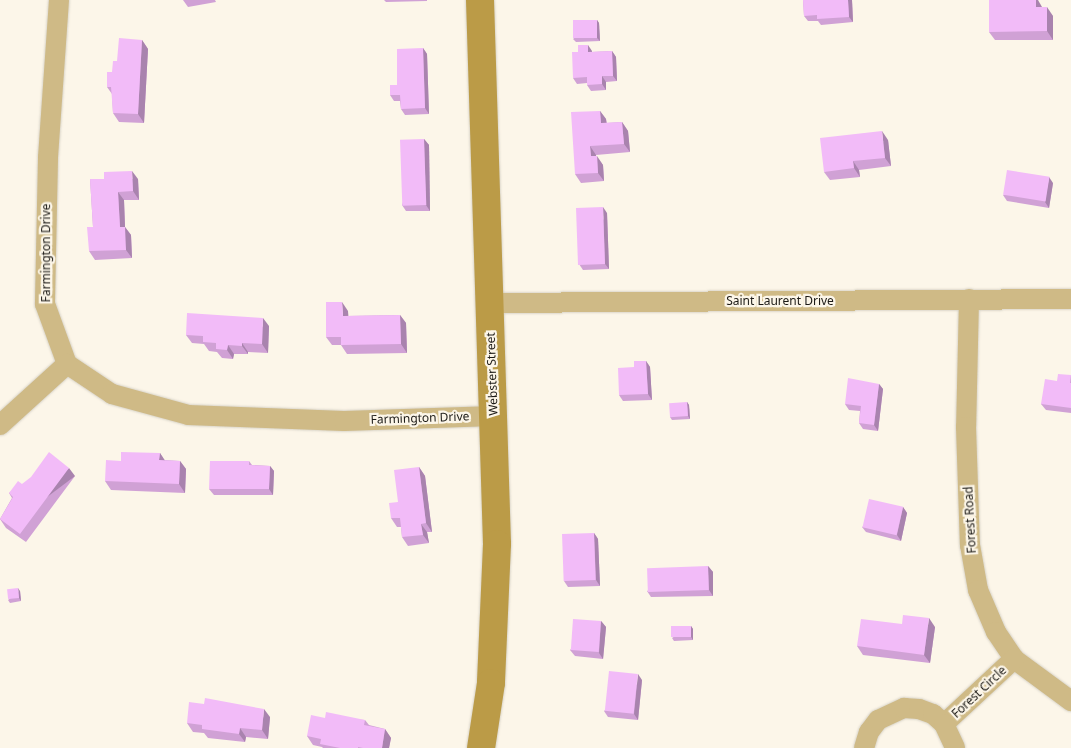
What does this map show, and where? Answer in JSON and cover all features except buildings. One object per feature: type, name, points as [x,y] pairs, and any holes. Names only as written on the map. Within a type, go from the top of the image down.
[{"type":"main road","name":"Webster Street","points":[[480,0],[494,416],[496,614],[481,748]]},
{"type":"street","name":"Farmington Drive","points":[[59,0],[48,158],[45,304],[67,364],[112,394],[188,416],[344,421],[494,416]]},
{"type":"street","name":"Saint Laurent Drive","points":[[489,304],[1071,299]]},
{"type":"street","name":"Forest Road","points":[[968,300],[966,427],[970,545],[978,590],[996,632],[1014,659],[1071,701]]},
{"type":"street","points":[[0,425],[67,364]]},
{"type":"street","name":"Forest Circle","points":[[944,724],[1014,659]]},
{"type":"street","name":"Forest Circle","points":[[864,748],[869,732],[890,712],[919,709],[944,724],[955,748]]}]
